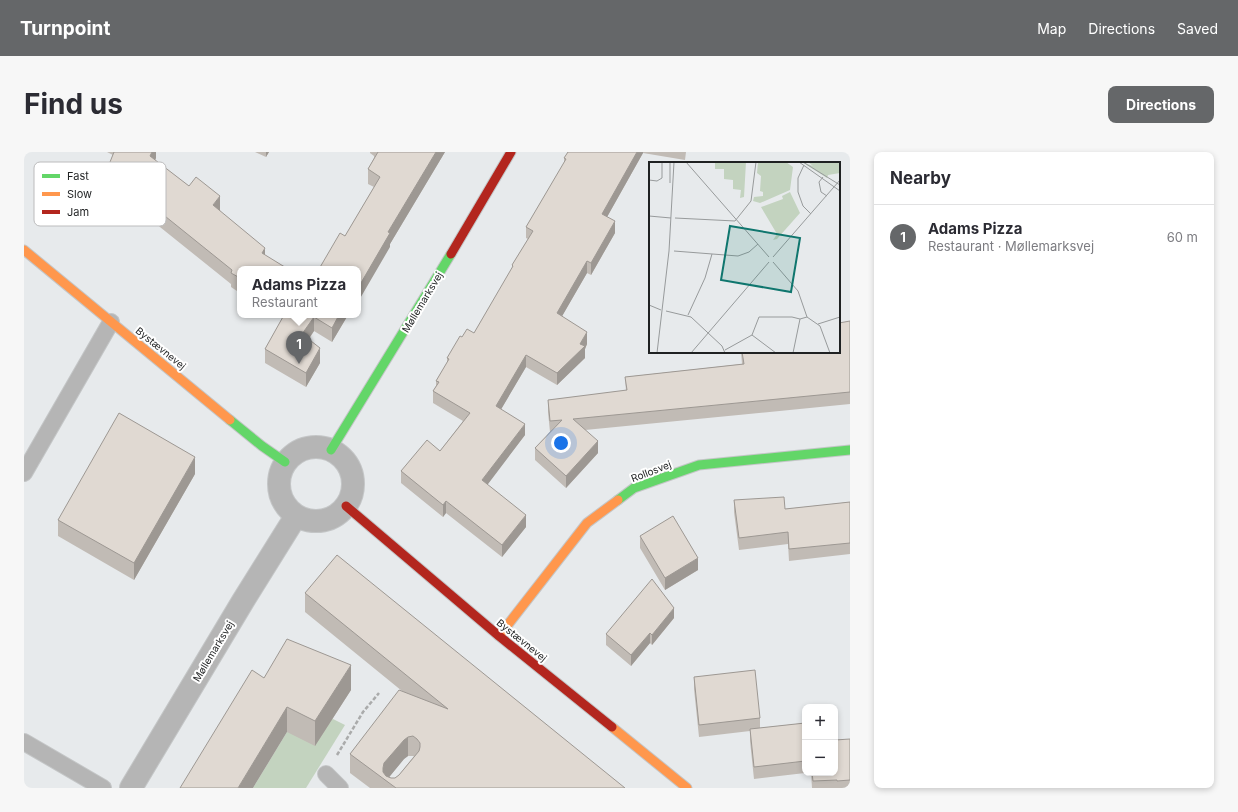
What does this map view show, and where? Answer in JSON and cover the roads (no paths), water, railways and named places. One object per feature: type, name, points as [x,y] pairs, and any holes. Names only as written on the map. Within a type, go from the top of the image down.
[{"type":"street","name":"Møllemarksvej","points":[[331,450],[511,152]]},
{"type":"street","name":"Bystævnevej","points":[[24,250],[262,446],[285,462]]},
{"type":"street","points":[[319,447],[331,450],[344,460],[352,474],[353,491],[346,506],[336,515],[323,521],[310,521],[296,516],[285,506],[279,492],[279,476],[285,462],[294,453],[306,448],[319,447]]},
{"type":"street","name":"Rollosvej","points":[[499,636],[587,523],[634,488],[699,465],[850,450]]},
{"type":"street","name":"Bystævnevej","points":[[346,506],[499,636],[687,788]]},
{"type":"street","name":"Møllemarksvej","points":[[131,788],[243,601],[296,516]]},
{"type":"lane","points":[[24,473],[111,322]]},
{"type":"lane","points":[[24,742],[103,788]]},
{"type":"lane","points":[[326,774],[340,788]]},
{"type":"place","name":"Adams Pizza","points":[[299,364]]}]
